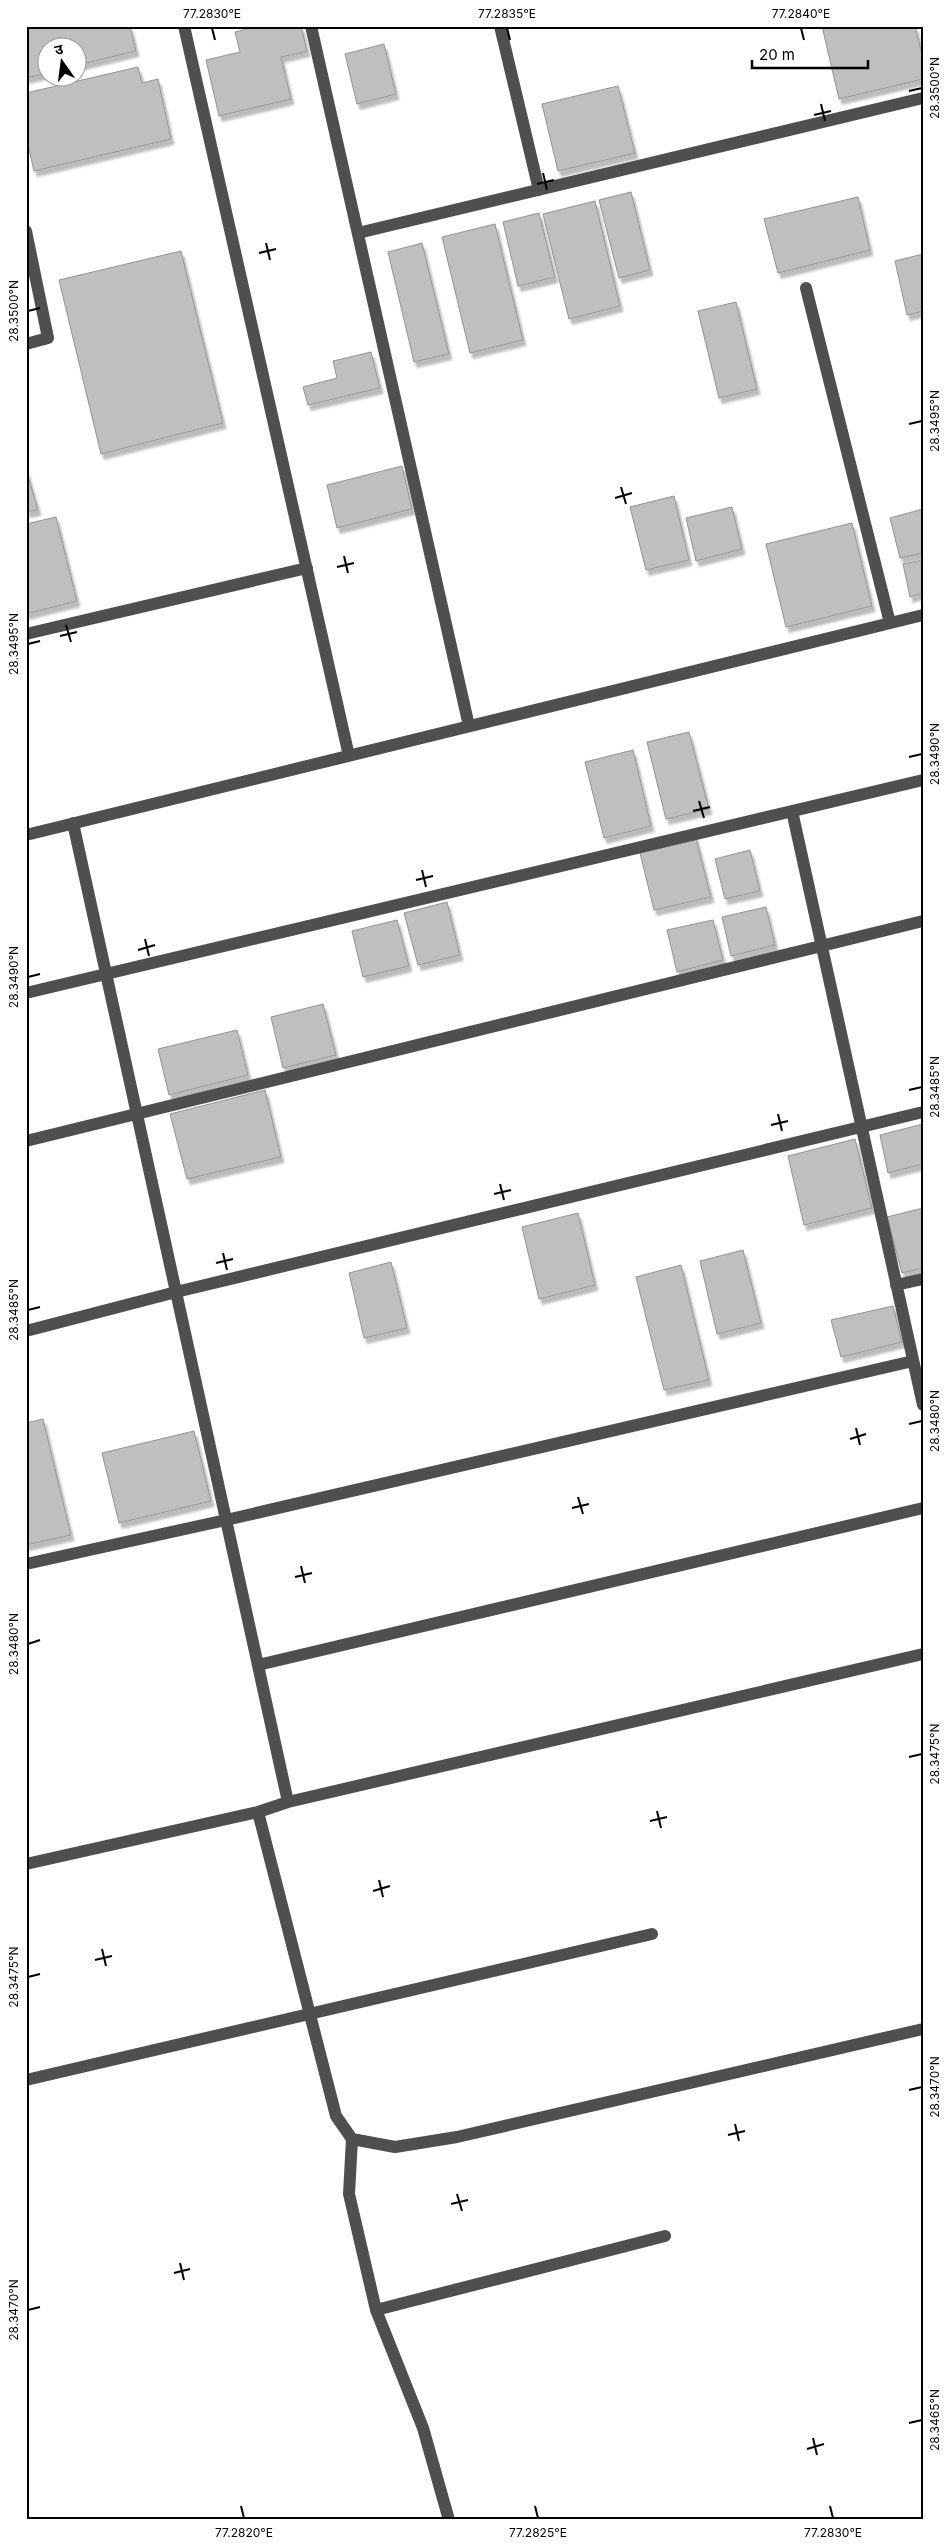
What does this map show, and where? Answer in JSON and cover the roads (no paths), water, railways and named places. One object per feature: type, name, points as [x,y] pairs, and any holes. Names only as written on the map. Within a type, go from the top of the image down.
[{"type":"street","points":[[184,26],[349,756]]},
{"type":"street","points":[[311,26],[469,726]]},
{"type":"street","points":[[500,26],[539,190]]},
{"type":"street","points":[[358,233],[923,98]]},
{"type":"street","points":[[26,231],[48,338],[26,344]]},
{"type":"street","points":[[806,288],[890,623]]},
{"type":"street","points":[[26,634],[307,568]]},
{"type":"street","points":[[26,835],[923,615]]},
{"type":"street","points":[[26,993],[923,780]]},
{"type":"street","points":[[792,811],[923,1405]]},
{"type":"street","points":[[73,823],[288,1802]]},
{"type":"street","points":[[26,1141],[821,944],[923,921]]},
{"type":"street","points":[[26,1331],[176,1292],[923,1112]]},
{"type":"street","points":[[896,1285],[923,1279]]},
{"type":"street","points":[[26,1564],[226,1520],[913,1361]]},
{"type":"street","points":[[258,1665],[923,1508]]},
{"type":"street","points":[[26,1864],[258,1812],[288,1802],[923,1654]]},
{"type":"street","points":[[258,1812],[336,2116],[352,2139],[349,2194],[376,2310],[423,2428],[449,2520]]},
{"type":"street","points":[[26,2080],[652,1934]]},
{"type":"street","points":[[352,2139],[395,2148],[457,2137],[923,2029]]},
{"type":"street","points":[[376,2310],[665,2236]]}]
